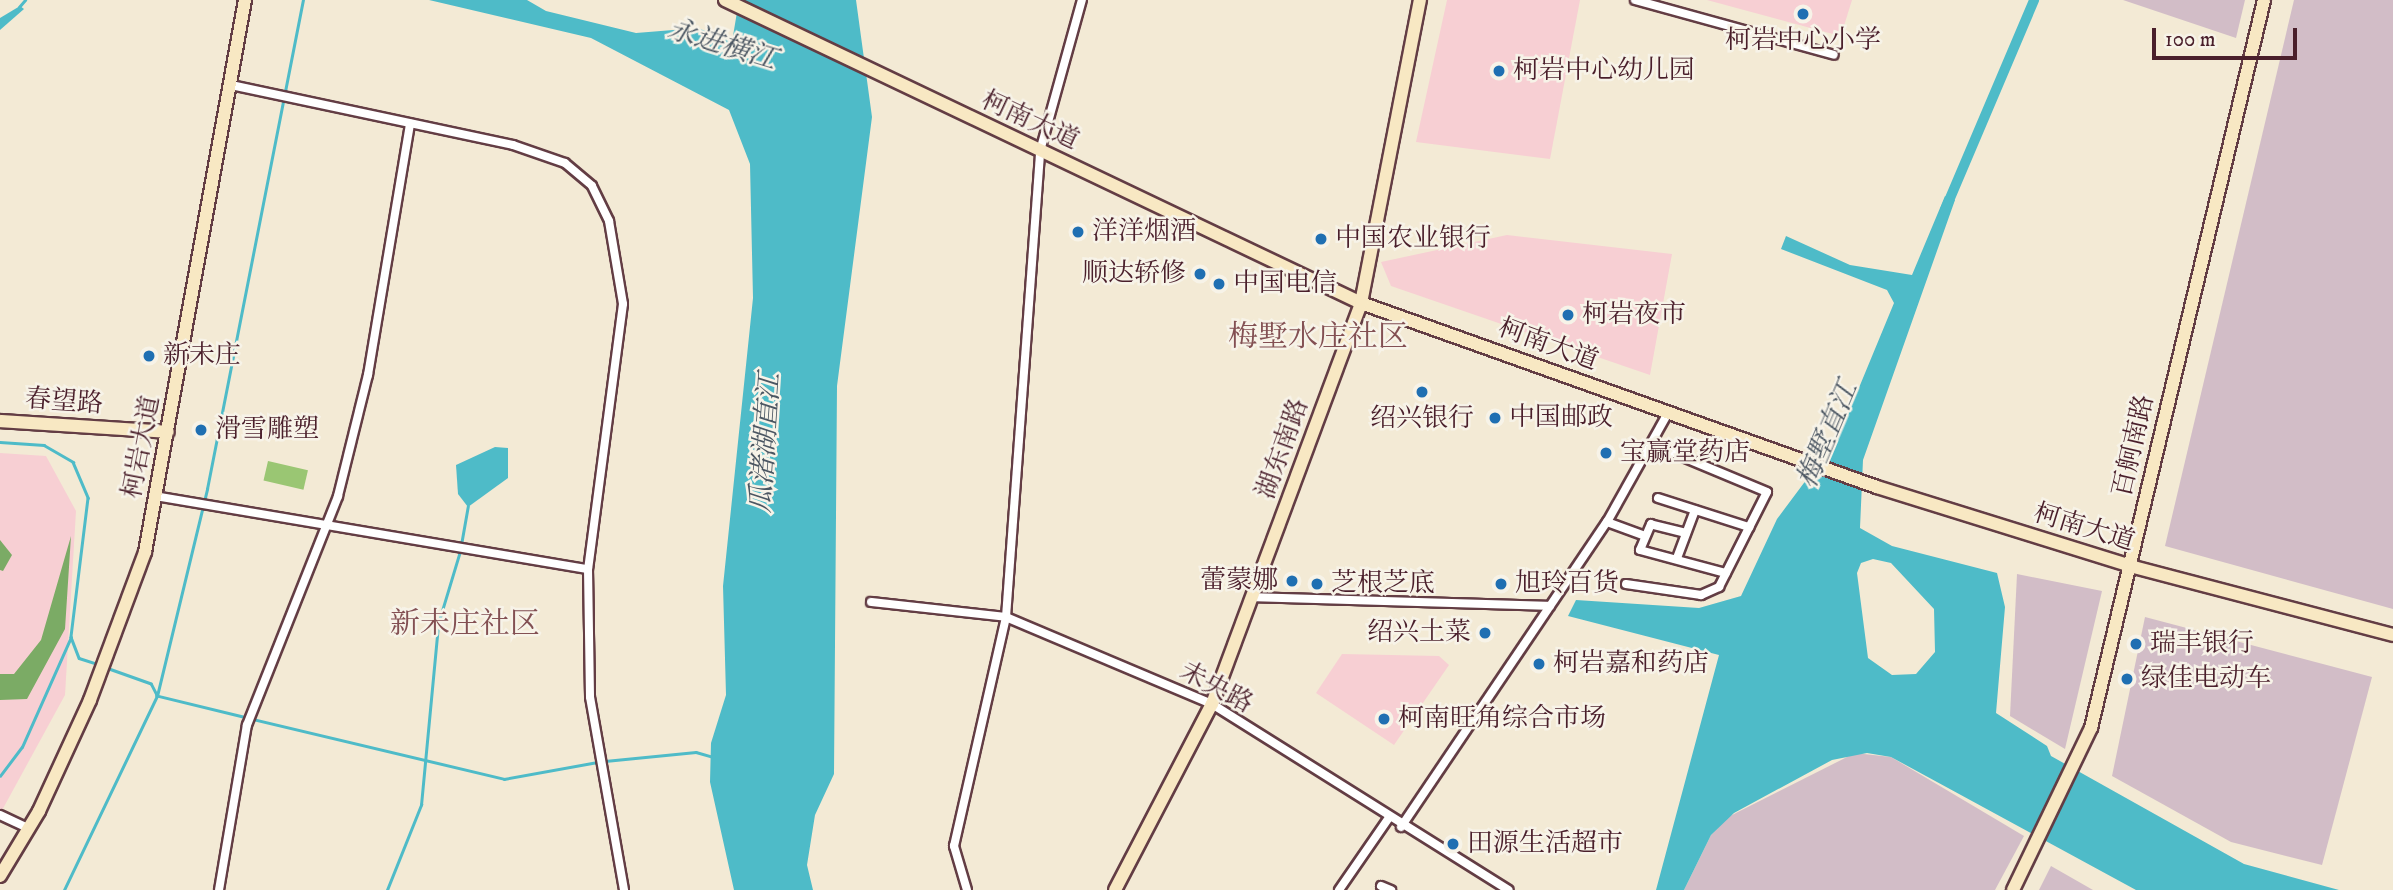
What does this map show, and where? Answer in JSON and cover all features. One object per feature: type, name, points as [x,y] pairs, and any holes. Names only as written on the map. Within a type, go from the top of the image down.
[{"type":"street","name":"柯岩大道","points":[[0,876],[28,828],[90,701],[115,640],[155,496],[168,432],[245,0]]},
{"type":"street","name":"柯南大道","points":[[726,0],[1361,303],[1877,487],[2130,566],[2393,635]]},
{"type":"street","points":[[967,890],[954,846],[1006,617],[1040,151],[1082,0]]},
{"type":"street","name":"湖东南路","points":[[1115,890],[1212,704],[1361,303],[1420,0]]},
{"type":"street","points":[[1635,0],[1834,55]]},
{"type":"street","name":"百舸南路","points":[[2012,890],[2079,756],[2130,566],[2264,0]]},
{"type":"street","points":[[231,85],[410,123],[565,163],[592,186],[609,221],[624,304],[588,569],[590,697],[625,890]]},
{"type":"street","points":[[219,890],[247,725],[327,525],[368,375],[410,123]]},
{"type":"street","points":[[1401,827],[1606,522],[1668,413]]},
{"type":"street","name":"春望路","points":[[0,421],[168,432]]},
{"type":"street","points":[[1626,584],[1700,595],[1719,587],[1767,492],[1671,452]]},
{"type":"street","points":[[155,496],[588,569]]},
{"type":"street","points":[[1658,498],[1749,527]]},
{"type":"street","points":[[1677,558],[1695,510]]},
{"type":"street","points":[[1606,522],[1645,536]]},
{"type":"street","points":[[1686,533],[1651,524],[1640,550],[1726,573]]},
{"type":"street","points":[[1252,597],[1550,606]]},
{"type":"street","name":"未央路","points":[[872,602],[1006,617],[1212,704],[1494,887],[1509,890]]},
{"type":"street","points":[[0,815],[28,828]]},
{"type":"street","points":[[1339,890],[1388,819]]},
{"type":"street","points":[[1381,886],[1391,890]]},
{"type":"shaded area","name":"柯岩中心幼儿园","points":[[1447,0],[1580,0],[1550,159],[1416,142]]},
{"type":"shaded area","name":"柯岩中心小学","points":[[1707,0],[1852,0],[1843,29],[1833,34]]},
{"type":"shaded area","points":[[2123,0],[2245,0],[2236,38]]},
{"type":"shaded area","points":[[2294,0],[2393,0],[2393,609],[2165,546]]},
{"type":"shaded area","name":"柯岩夜市","points":[[1507,235],[1672,254],[1650,375],[1391,286],[1381,262]]},
{"type":"shaded area","points":[[0,453],[46,456],[76,511],[65,695],[0,814]]},
{"type":"shaded area","points":[[2017,574],[2102,591],[2065,749],[2010,716]]},
{"type":"shaded area","points":[[2145,617],[2372,677],[2322,865],[2231,842],[2112,776]]},
{"type":"shaded area","name":"柯南旺角综合市场","points":[[1342,654],[1439,656],[1449,665],[1394,745],[1316,693]]},
{"type":"shaded area","points":[[1855,753],[1891,757],[2024,836],[1995,890],[1684,890],[1711,835],[1728,817]]},
{"type":"shaded area","points":[[2051,866],[2093,890],[2039,890]]},
{"type":"green space","points":[[268,461],[308,470],[303,490],[264,480]]},
{"type":"green space","points":[[71,536],[65,629],[27,699],[0,700],[0,674],[14,674],[41,640]]},
{"type":"green space","points":[[0,540],[12,555],[3,571],[0,570]]},
{"type":"water","points":[[429,0],[527,0],[546,11],[636,33],[698,28],[732,42],[739,0],[856,0],[872,117],[837,386],[834,774],[815,815],[807,865],[813,890],[734,890],[710,782],[711,743],[726,695],[723,586],[753,298],[750,164],[729,110],[591,38]]},
{"type":"water","points":[[20,6],[24,9],[0,30],[0,18]]},
{"type":"water","points":[[1945,196],[1955,200],[1863,460],[1860,528],[1892,546],[1997,573],[2005,607],[1996,713],[2047,746],[2051,756],[2244,864],[2339,890],[2136,890],[1891,757],[1867,753],[1832,760],[1734,813],[1711,835],[1684,890],[1656,890],[1719,655],[1568,616],[1576,600],[1699,608],[1741,596],[1777,519],[1839,436],[1894,303],[1887,290],[1781,249],[1786,236],[1850,265],[1912,275]],"holes":[[[1873,559],[1891,563],[1934,609],[1935,652],[1916,674],[1892,675],[1868,658],[1857,573],[1861,563]]]},
{"type":"water","points":[[495,447],[508,448],[508,478],[468,507],[458,494],[456,465]]},
{"type":"waterway","points":[[19,7],[25,0]]},
{"type":"waterway","points":[[247,718],[157,696],[207,489],[303,0]]},
{"type":"waterway","name":"梅墅直江","points":[[1945,210],[2034,0]]},
{"type":"waterway","points":[[0,442],[44,445],[73,462],[88,498],[71,637],[79,658],[100,665]]},
{"type":"waterway","points":[[461,545],[468,507]]},
{"type":"waterway","points":[[387,890],[421,805],[438,624],[460,551]]},
{"type":"waterway","points":[[0,776],[22,747],[71,637]]},
{"type":"waterway","points":[[64,890],[157,696],[151,684],[106,668]]},
{"type":"waterway","points":[[253,719],[504,779],[598,762]]},
{"type":"waterway","points":[[605,761],[696,752],[713,757]]},
{"type":"place","name":"柯岩中心小学","points":[[1803,14]]},
{"type":"place","name":"柯岩中心幼儿园","points":[[1499,71]]},
{"type":"place","name":"洋洋烟酒","points":[[1078,232]]},
{"type":"place","name":"中国农业银行","points":[[1321,239]]},
{"type":"place","name":"顺达轿修","points":[[1200,274]]},
{"type":"place","name":"中国电信","points":[[1219,284]]},
{"type":"place","name":"柯岩夜市","points":[[1568,315]]},
{"type":"place","name":"新未庄","points":[[149,356]]},
{"type":"place","name":"绍兴银行","points":[[1422,392]]},
{"type":"place","name":"中国邮政","points":[[1495,418]]},
{"type":"place","name":"滑雪雕塑","points":[[201,430]]},
{"type":"place","name":"宝赢堂药店","points":[[1606,453]]},
{"type":"place","name":"蕾蒙娜","points":[[1292,581]]},
{"type":"place","name":"芝根芝底","points":[[1317,584]]},
{"type":"place","name":"旭玲百货","points":[[1501,584]]},
{"type":"place","name":"绍兴土菜","points":[[1485,633]]},
{"type":"place","name":"瑞丰银行","points":[[2136,644]]},
{"type":"place","name":"柯岩嘉和药店","points":[[1539,664]]},
{"type":"place","name":"绿佳电动车","points":[[2127,679]]},
{"type":"place","name":"柯南旺角综合市场","points":[[1384,719]]},
{"type":"place","name":"田源生活超市","points":[[1453,844]]},
{"type":"district","name":"梅墅水庄社区","points":[[1318,338]]},
{"type":"district","name":"新未庄社区","points":[[465,625]]},
{"type":"water label","name":"永进横江","points":[[722,45]]},
{"type":"water label","name":"瓜渚湖直江","points":[[766,443]]}]
